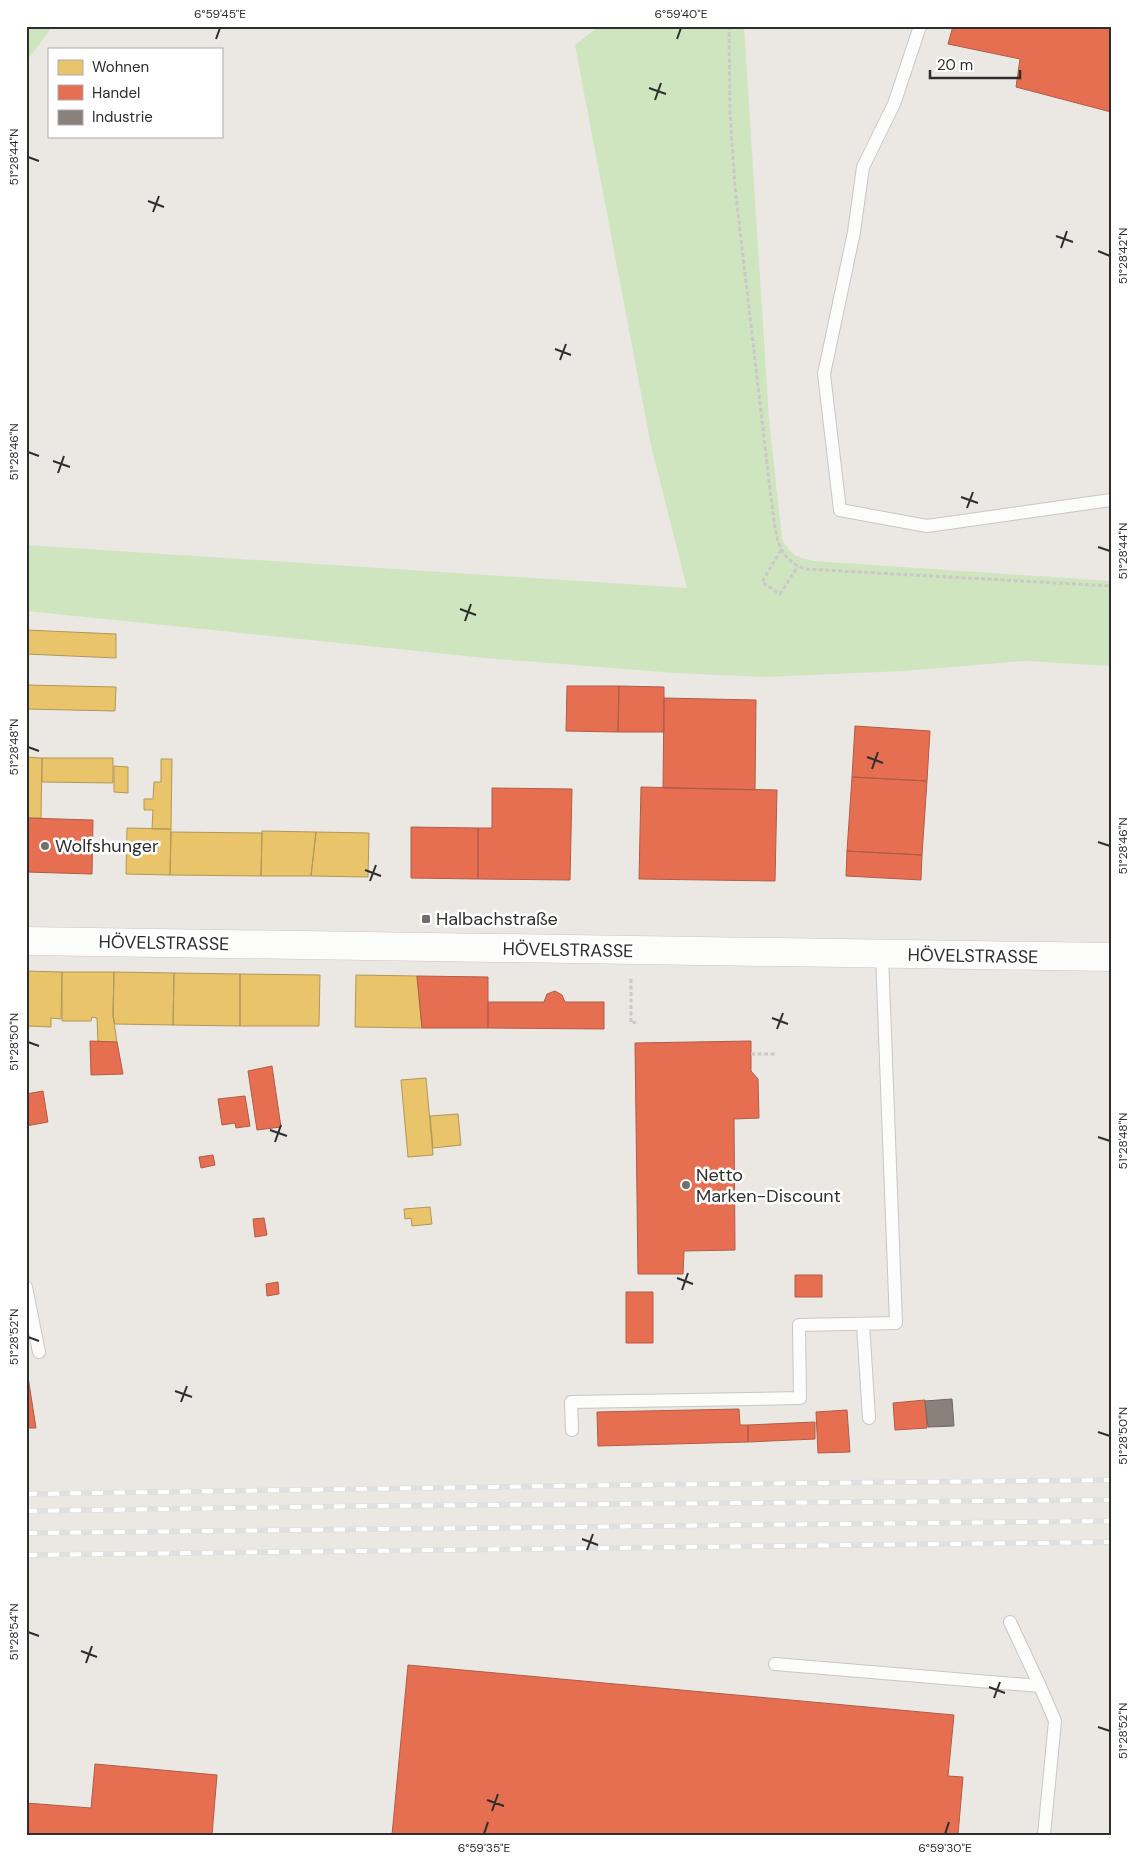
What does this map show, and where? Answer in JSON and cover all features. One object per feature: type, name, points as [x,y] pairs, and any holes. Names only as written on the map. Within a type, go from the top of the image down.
[{"type":"main road","name":"HÖVELSTRASSE","points":[[26,941],[1111,957]]},
{"type":"lane","points":[[920,26],[894,104],[862,167],[854,232],[824,374],[840,510],[927,526],[1111,500]]},
{"type":"lane","points":[[572,1430],[571,1402],[800,1398],[799,1325],[896,1324],[882,955]]},
{"type":"lane","points":[[26,1287],[40,1352]]},
{"type":"lane","points":[[863,1324],[869,1418]]},
{"type":"lane","points":[[1010,1622],[1054,1721],[1044,1835]]},
{"type":"lane","points":[[775,1664],[1040,1686]]},
{"type":"path","points":[[781,550],[762,582],[780,594],[798,566]]},
{"type":"path","points":[[631,951],[631,1023],[636,1022]]},
{"type":"path","points":[[751,1054],[775,1054]]},
{"type":"green space","points":[[26,26],[53,26],[26,62]]},
{"type":"green space","points":[[599,26],[744,26],[769,419],[782,539],[789,549],[799,557],[814,561],[1111,581],[1111,666],[1025,661],[904,671],[765,677],[675,673],[485,658],[26,611],[26,545],[687,588],[651,446],[575,45]]},
{"type":"building: Wohnen","points":[[26,630],[116,634],[116,658],[26,654]]},
{"type":"building: Wohnen","points":[[26,685],[116,687],[115,711],[26,709]]},
{"type":"building: Wohnen","points":[[26,757],[42,758],[41,818],[26,818]]},
{"type":"building: Wohnen","points":[[42,758],[113,758],[113,783],[42,782]]},
{"type":"building: Wohnen","points":[[161,759],[172,759],[171,829],[152,829],[153,810],[144,810],[144,799],[153,799],[154,782],[161,782]]},
{"type":"building: Wohnen","points":[[114,766],[128,767],[128,793],[114,792]]},
{"type":"building: Wohnen","points":[[127,828],[171,829],[170,875],[126,874]]},
{"type":"building: Wohnen","points":[[262,831],[316,832],[311,876],[261,876]]},
{"type":"building: Wohnen","points":[[171,832],[262,833],[261,876],[170,875]]},
{"type":"building: Wohnen","points":[[316,832],[369,833],[368,877],[311,876]]},
{"type":"building: Wohnen","points":[[26,971],[62,972],[61,1019],[51,1018],[51,1027],[26,1026]]},
{"type":"building: Wohnen","points":[[62,972],[114,972],[113,1016],[117,1042],[98,1042],[97,1018],[92,1017],[91,1021],[62,1021]]},
{"type":"building: Wohnen","points":[[114,972],[174,973],[173,1025],[115,1024],[113,1016]]},
{"type":"building: Wohnen","points":[[174,973],[240,974],[240,1026],[173,1025]]},
{"type":"building: Wohnen","points":[[240,974],[320,975],[319,1026],[240,1026]]},
{"type":"building: Wohnen","points":[[356,975],[417,976],[422,1028],[355,1027]]},
{"type":"building: Wohnen","points":[[426,1078],[433,1155],[408,1157],[401,1080]]},
{"type":"building: Wohnen","points":[[458,1114],[461,1145],[433,1148],[430,1116]]},
{"type":"building: Wohnen","points":[[430,1207],[432,1224],[412,1226],[411,1218],[405,1219],[404,1209]]},
{"type":"building: Handel","points":[[953,26],[1111,26],[1111,112],[1016,87],[1020,59],[948,44]]},
{"type":"building: Handel","points":[[567,686],[619,686],[618,732],[566,731]]},
{"type":"building: Handel","points":[[619,686],[664,687],[664,732],[618,732]]},
{"type":"building: Handel","points":[[664,698],[756,700],[755,790],[663,788]]},
{"type":"building: Handel","points":[[855,726],[930,731],[927,781],[852,777]]},
{"type":"building: Handel","points":[[852,777],[927,781],[922,855],[847,851]]},
{"type":"building: Handel","points":[[641,787],[777,790],[775,881],[639,879]]},
{"type":"building: Handel","points":[[492,788],[572,789],[570,880],[478,879],[478,828],[492,828]]},
{"type":"building: Handel","points":[[26,818],[93,820],[92,874],[26,872]]},
{"type":"building: Handel","points":[[411,827],[478,828],[478,879],[411,878]]},
{"type":"building: Handel","points":[[847,851],[922,855],[921,880],[846,876]]},
{"type":"building: Handel","points":[[417,976],[488,977],[488,1028],[422,1028]]},
{"type":"building: Handel","points":[[555,991],[562,995],[565,1002],[604,1002],[604,1029],[488,1028],[488,1002],[544,1002],[547,994]]},
{"type":"building: Handel","points":[[90,1041],[117,1042],[123,1074],[91,1075]]},
{"type":"building: Handel","name":"Netto Marken-Discount","points":[[751,1041],[751,1071],[758,1079],[759,1118],[734,1119],[735,1250],[684,1251],[683,1274],[638,1274],[635,1043]]},
{"type":"building: Handel","points":[[272,1066],[281,1127],[257,1130],[248,1071]]},
{"type":"building: Handel","points":[[43,1091],[48,1122],[26,1126],[26,1094]]},
{"type":"building: Handel","points":[[245,1096],[250,1126],[236,1128],[235,1123],[222,1125],[218,1099]]},
{"type":"building: Handel","points":[[213,1155],[215,1165],[201,1168],[199,1157]]},
{"type":"building: Handel","points":[[264,1218],[267,1235],[255,1237],[253,1219]]},
{"type":"building: Handel","points":[[795,1275],[822,1275],[822,1297],[795,1297]]},
{"type":"building: Handel","points":[[278,1282],[279,1294],[267,1296],[266,1284]]},
{"type":"building: Handel","points":[[626,1292],[653,1292],[653,1343],[626,1343]]},
{"type":"building: Handel","points":[[26,1364],[36,1428],[26,1428]]},
{"type":"building: Handel","points":[[925,1400],[927,1428],[895,1430],[893,1403]]},
{"type":"building: Handel","points":[[739,1409],[740,1425],[748,1425],[748,1442],[598,1446],[597,1412]]},
{"type":"building: Handel","points":[[847,1410],[850,1452],[818,1453],[816,1412]]},
{"type":"building: Handel","points":[[815,1422],[815,1439],[748,1442],[748,1425]]},
{"type":"building: Handel","points":[[408,1665],[954,1715],[948,1776],[963,1777],[958,1835],[392,1835]]},
{"type":"building: Handel","points":[[95,1764],[217,1775],[212,1835],[26,1835],[26,1803],[91,1808]]},
{"type":"building: Industrie","points":[[952,1399],[954,1426],[928,1427],[925,1401]]},
{"type":"railway","points":[[26,1494],[1111,1480]]},
{"type":"railway","points":[[26,1511],[366,1506],[1111,1500]]},
{"type":"railway","points":[[26,1533],[1111,1521]]},
{"type":"railway","points":[[26,1555],[1111,1542]]},
{"type":"place","name":"Wolfshunger","points":[[45,846]]},
{"type":"place","name":"Halbachstraße","points":[[426,919]]},
{"type":"place","name":"Netto Marken-Discount","points":[[686,1185]]}]
